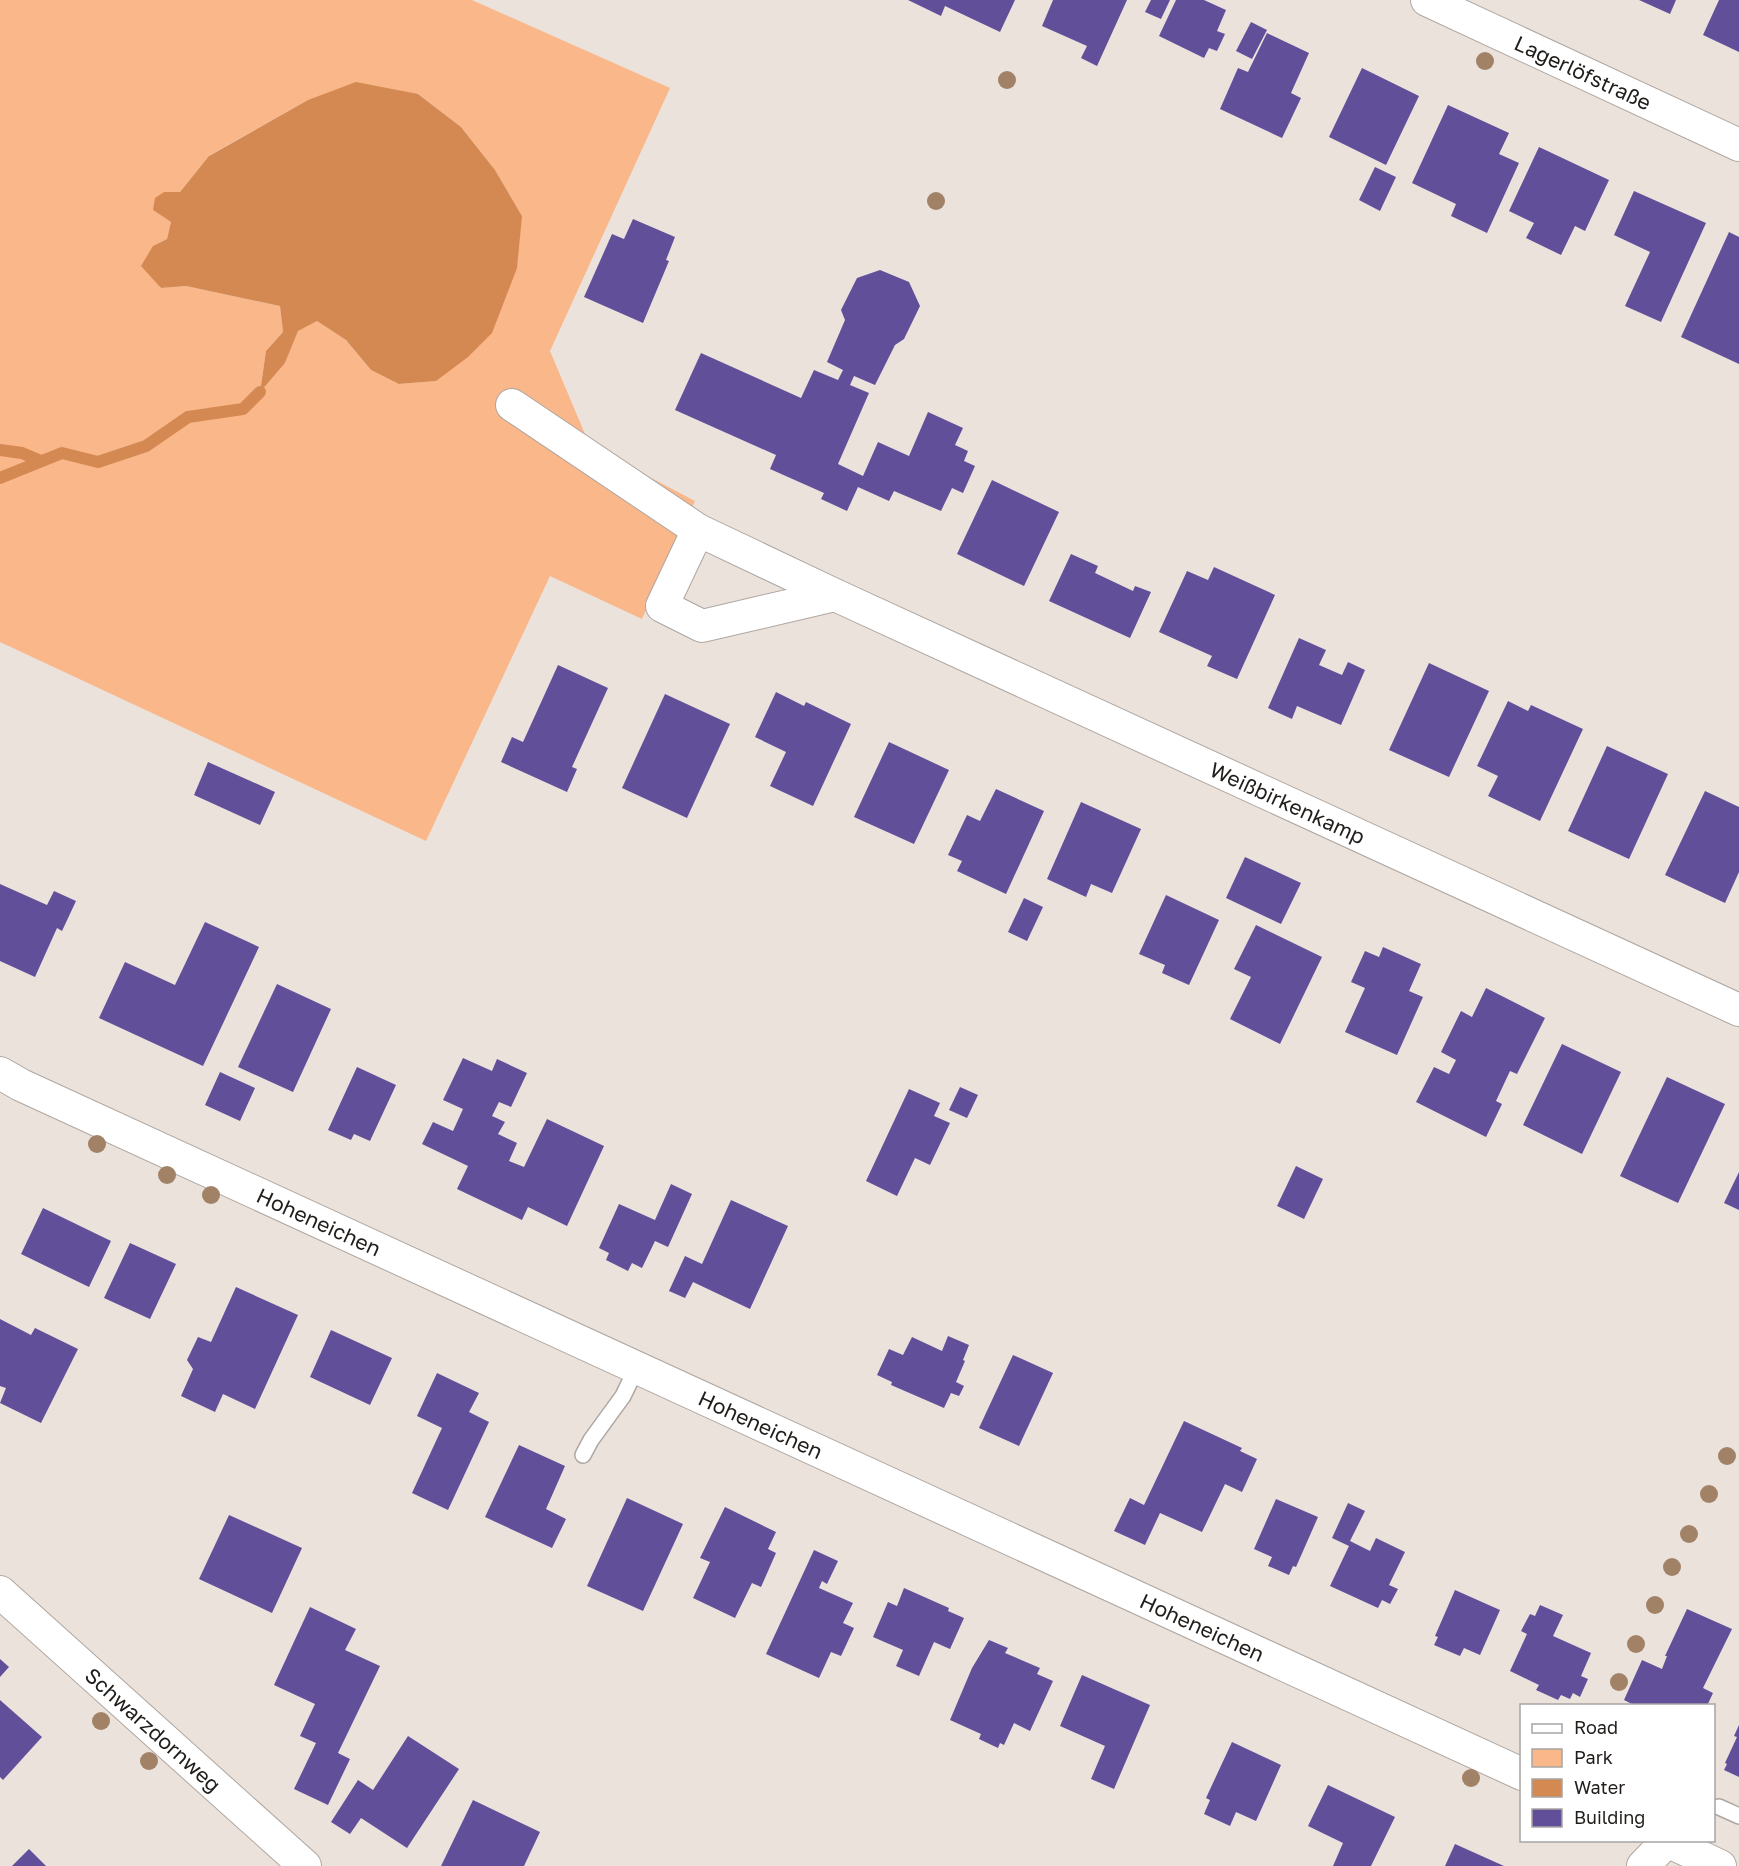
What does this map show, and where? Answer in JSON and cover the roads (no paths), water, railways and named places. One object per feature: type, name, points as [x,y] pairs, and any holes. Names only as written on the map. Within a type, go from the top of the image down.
[{"type":"street","name":"Lagerlöfstraße","points":[[1427,0],[1739,145]]},
{"type":"street","name":"Weißbirkenkamp","points":[[513,405],[698,530],[1739,1010]]},
{"type":"street","points":[[698,530],[662,606],[702,626],[835,595]]},
{"type":"street","name":"Hoheneichen","points":[[0,1073],[1520,1774]]},
{"type":"street","name":"Schwarzdornweg","points":[[0,1592],[305,1866]]},
{"type":"street","points":[[1643,1866],[1665,1842]]},
{"type":"street","points":[[1668,1842],[1720,1866]]},
{"type":"lane","points":[[583,1455],[623,1396],[637,1367]]},
{"type":"lane","points":[[1719,1807],[1739,1816]]},
{"type":"water","points":[[356,82],[418,94],[461,127],[495,170],[522,216],[517,268],[492,333],[468,357],[436,381],[399,384],[371,370],[346,340],[317,321],[298,331],[285,363],[260,392],[266,351],[283,332],[280,306],[186,286],[161,288],[141,266],[153,246],[167,239],[171,222],[153,210],[155,198],[164,192],[180,192],[209,156],[308,100]]},
{"type":"waterway","points":[[0,478],[62,453],[98,462],[146,446],[188,417],[243,409],[260,392]]},
{"type":"waterway","points":[[0,450],[22,453],[41,461]]}]
